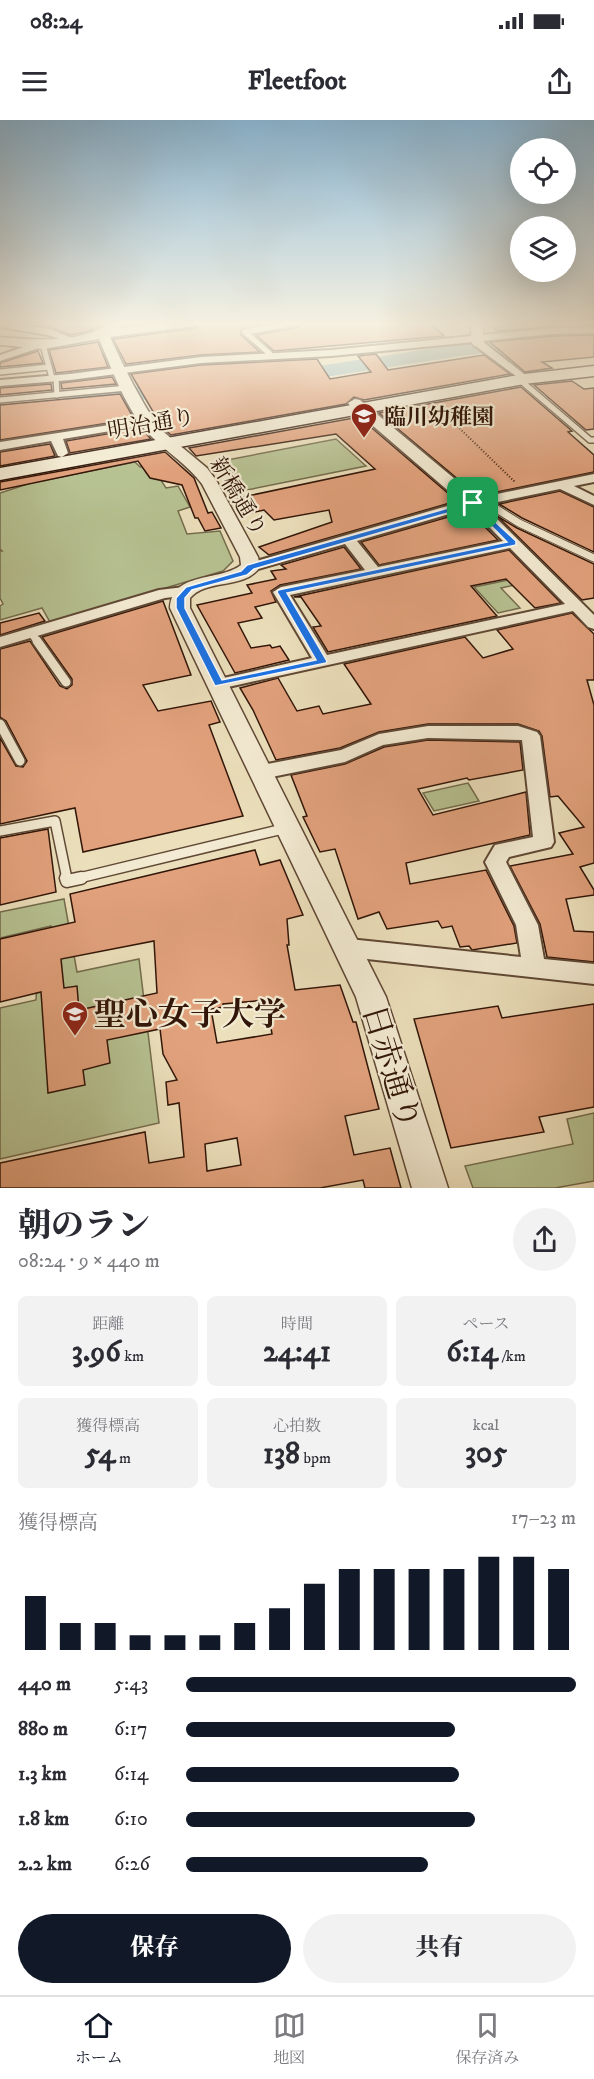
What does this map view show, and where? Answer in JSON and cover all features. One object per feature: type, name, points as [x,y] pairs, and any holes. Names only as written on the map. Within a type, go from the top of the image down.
[{"type":"main road","name":"明治通り","points":[[0,474],[165,440],[520,377],[581,372]]},
{"type":"main road","name":"明治通り","points":[[0,464],[59,446],[165,440]]},
{"type":"street","points":[[0,383],[52,374],[100,372]]},
{"type":"street","name":"新橋通り","points":[[119,372],[148,422],[165,440],[191,461],[210,483],[249,557],[250,567]]},
{"type":"street","points":[[514,372],[520,377]]},
{"type":"street","points":[[358,406],[478,502],[513,543],[594,624]]},
{"type":"street","points":[[0,446],[59,446],[148,422]]},
{"type":"street","points":[[0,642],[164,593],[184,592],[195,586],[244,573],[250,567],[347,537],[478,502],[594,478]]},
{"type":"street","points":[[564,486],[594,501]]},
{"type":"street","points":[[347,537],[374,572]]},
{"type":"street","points":[[322,661],[281,592],[513,543]]},
{"type":"street","name":"日赤通り","points":[[184,592],[179,603],[180,608],[290,827],[371,997],[428,1188]]},
{"type":"street","points":[[219,684],[576,606]]},
{"type":"street","points":[[262,772],[345,756],[379,740],[428,732],[518,732],[531,736],[544,842],[501,851],[495,862],[527,925],[534,968]]},
{"type":"street","points":[[349,948],[594,974]]},
{"type":"lane","points":[[0,372],[52,374],[57,395]]},
{"type":"lane","points":[[520,377],[590,440],[594,440]]},
{"type":"lane","points":[[0,400],[57,395],[131,394]]},
{"type":"lane","points":[[478,502],[519,524],[555,538],[594,558]]},
{"type":"lane","points":[[32,633],[66,682]]},
{"type":"lane","points":[[0,724],[20,761]]},
{"type":"lane","points":[[0,831],[55,821],[67,881],[290,827]]},
{"type":"path","points":[[443,406],[450,411],[453,422],[525,493]]},
{"type":"green space","points":[[336,439],[366,466],[247,490],[222,461]]},
{"type":"green space","points":[[135,462],[140,467],[151,465],[166,488],[178,486],[190,507],[178,511],[187,534],[220,531],[233,561],[223,571],[50,622],[42,608],[0,620],[0,606],[3,604],[0,598],[0,551],[2,551],[0,549],[0,493],[31,483]]},
{"type":"green space","points":[[514,579],[519,584],[501,588],[520,608],[498,613],[474,587]]},
{"type":"green space","points":[[468,783],[479,801],[434,811],[423,793]]},
{"type":"green space","name":"聖心女子大学","points":[[64,899],[77,972],[139,959],[159,1123],[0,1159],[0,1008],[36,1000],[37,978],[58,972],[51,926],[0,938],[0,912]]},
{"type":"green space","points":[[594,1113],[594,1181],[555,1188],[473,1188],[465,1166],[573,1144],[567,1119]]},
{"type":"building","points":[[148,372],[325,372],[330,379],[371,372],[507,372],[510,374],[364,400],[354,397],[346,404],[171,435],[162,427],[131,374]]},
{"type":"building","points":[[112,377],[116,384],[62,389],[61,383]]},
{"type":"building","points":[[572,381],[584,389],[594,388],[594,429],[586,430],[534,385]]},
{"type":"building","points":[[51,384],[52,390],[0,395],[0,388]]},
{"type":"building","points":[[521,387],[572,431],[568,432],[594,455],[594,472],[478,496],[379,413]]},
{"type":"building","points":[[120,394],[134,419],[0,440],[0,405]]},
{"type":"building","points":[[359,417],[457,501],[269,555],[259,547],[332,522],[329,510],[274,520],[264,510],[251,513],[238,498],[375,469],[336,434],[196,456],[189,448]]},
{"type":"building","points":[[141,428],[151,439],[70,453],[66,441]]},
{"type":"building","points":[[50,444],[55,456],[0,466],[0,452]]},
{"type":"building","points":[[165,452],[194,478],[208,513],[212,512],[221,528],[205,531],[198,518],[195,518],[182,485],[150,478],[138,461],[0,490],[0,482]]},
{"type":"building","points":[[560,491],[594,507],[594,552],[522,518],[499,504]]},
{"type":"building","points":[[469,511],[498,540],[379,565],[361,542]]},
{"type":"building","points":[[497,516],[517,528],[594,564],[594,598],[582,600]]},
{"type":"building","points":[[344,547],[361,569],[280,585],[271,591],[276,602],[255,607],[262,618],[238,623],[251,648],[280,646],[289,660],[235,673],[197,605],[252,593],[247,585],[276,579],[271,571],[286,569],[281,565]]},
{"type":"building","points":[[509,550],[561,603],[535,608],[506,579],[471,586],[497,616],[328,652],[313,627],[321,626],[301,597],[294,597]]},
{"type":"building","points":[[163,601],[191,675],[143,685],[158,711],[211,701],[220,722],[209,725],[243,816],[83,852],[75,808],[0,824],[0,738],[16,766],[23,767],[27,761],[6,721],[0,717],[0,649],[30,641],[60,686],[67,689],[72,685],[72,679],[42,637]]},
{"type":"building","points":[[39,613],[45,621],[0,635],[0,623]]},
{"type":"building","points":[[572,613],[594,634],[594,680],[587,680],[594,705],[594,863],[580,867],[594,890],[594,895],[566,899],[574,931],[594,932],[594,962],[547,957],[540,924],[510,866],[573,854],[559,833],[584,827],[558,796],[550,797],[542,736],[539,731],[518,724],[428,724],[379,732],[340,748],[276,760],[240,688],[278,678],[297,711],[319,706],[323,714],[371,704],[344,664],[465,637],[483,658],[513,649],[497,630]]},
{"type":"building","points":[[428,740],[520,742],[523,770],[469,780],[467,778],[418,789],[433,815],[526,792],[530,835],[406,863],[410,884],[486,870],[514,926],[517,943],[472,950],[469,946],[460,947],[452,926],[442,928],[438,921],[387,929],[379,912],[358,919],[335,849],[320,852],[303,817],[307,816],[291,775],[345,764],[384,747]]},
{"type":"building","points":[[48,829],[56,892],[0,905],[0,838]]},
{"type":"building","points":[[255,850],[260,865],[280,860],[303,915],[287,919],[289,945],[287,945],[295,990],[340,985],[353,1022],[356,1022],[379,1109],[345,1116],[354,1155],[390,1148],[401,1188],[365,1188],[363,1180],[320,1188],[0,1188],[0,1163],[145,1132],[149,1163],[184,1157],[179,1103],[168,1105],[166,1082],[177,1080],[163,1054],[160,1029],[107,1040],[110,1063],[83,1070],[85,1085],[48,1093],[41,992],[0,1002],[0,939],[75,922],[70,894]],"holes":[[[154,941],[157,993],[79,1010],[77,986],[64,988],[61,959]],[[266,1000],[272,1034],[217,1043],[211,1009],[223,1007],[223,1004]],[[237,1138],[241,1165],[207,1171],[205,1144]]]},
{"type":"building","points":[[594,1004],[594,1107],[539,1117],[544,1132],[451,1148],[414,1019],[498,1006],[502,1018]]},
{"type":"waterway","points":[[280,378],[320,372]]},
{"type":"waterway","points":[[0,421],[94,398],[187,389]]},
{"type":"place","name":"臨川幼稚園","points":[[364,439]]},
{"type":"place","name":"聖心女子大学","points":[[75,1037]]},
{"type":"route","points":[[473,503],[513,543],[281,592],[322,661],[219,684],[180,608],[180,598],[184,592],[195,586],[244,573],[250,567],[347,537],[473,503]]}]
